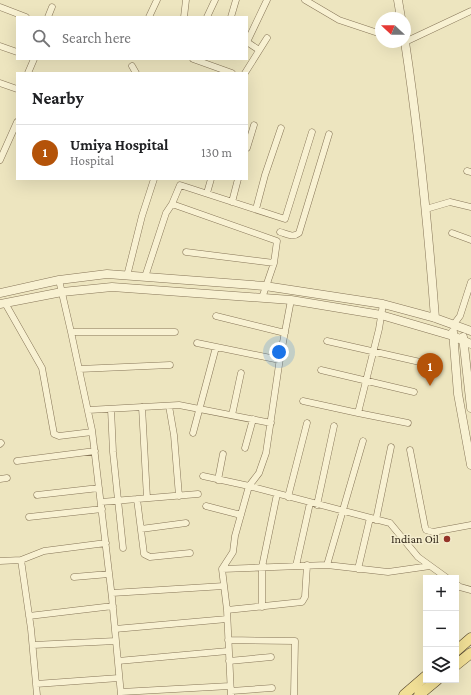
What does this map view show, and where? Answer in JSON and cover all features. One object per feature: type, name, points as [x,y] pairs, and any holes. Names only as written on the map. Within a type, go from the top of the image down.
[{"type":"main road","points":[[459,648],[471,638]]},
{"type":"main road","points":[[459,663],[471,653]]},
{"type":"main road","points":[[404,695],[423,679]]},
{"type":"main road","points":[[419,695],[433,683]]},
{"type":"street","points":[[149,16],[156,0]]},
{"type":"street","points":[[186,0],[187,16]]},
{"type":"street","points":[[207,16],[215,0]]},
{"type":"street","points":[[231,16],[236,0]]},
{"type":"street","points":[[248,40],[267,0]]},
{"type":"street","points":[[305,0],[339,20],[375,32]]},
{"type":"street","points":[[398,0],[400,12]]},
{"type":"street","points":[[0,7],[23,16]]},
{"type":"street","points":[[48,16],[52,7]]},
{"type":"street","points":[[411,39],[471,11]]},
{"type":"street","points":[[246,72],[267,38]]},
{"type":"street","points":[[248,43],[259,50]]},
{"type":"street","points":[[0,46],[16,52]]},
{"type":"street","points":[[406,48],[426,209],[435,318]]},
{"type":"street","points":[[28,72],[34,60]]},
{"type":"street","points":[[196,60],[229,72]]},
{"type":"street","points":[[132,66],[135,72]]},
{"type":"street","points":[[0,82],[16,89]]},
{"type":"street","points":[[0,160],[16,124]]},
{"type":"street","points":[[248,145],[254,124]]},
{"type":"street","points":[[256,210],[265,175],[281,128]]},
{"type":"street","points":[[262,298],[274,263],[277,241],[312,132]]},
{"type":"street","points":[[280,232],[292,236],[297,235],[299,232],[329,134]]},
{"type":"street","points":[[127,276],[142,216],[154,180]]},
{"type":"street","points":[[207,194],[211,180]]},
{"type":"street","points":[[232,202],[238,180]]},
{"type":"street","points":[[145,277],[166,213],[172,204],[181,182],[207,194],[285,219]]},
{"type":"street","points":[[426,209],[450,202],[471,207]]},
{"type":"street","points":[[172,204],[277,241]]},
{"type":"street","points":[[452,233],[471,240]]},
{"type":"street","points":[[186,252],[274,263]]},
{"type":"street","points":[[0,294],[59,280],[107,274],[265,286],[383,304],[435,318],[467,330]]},
{"type":"street","points":[[166,290],[168,279]]},
{"type":"street","points":[[59,280],[88,410],[95,451],[112,593],[121,694],[191,688],[231,691],[272,688]]},
{"type":"street","points":[[471,282],[460,316],[454,324],[453,336],[458,394],[471,465]]},
{"type":"street","points":[[92,432],[59,436],[54,434],[42,368],[2,304],[62,292],[112,287],[291,300],[381,315],[453,336],[467,342]]},
{"type":"street","points":[[231,691],[227,619],[222,569],[233,552],[235,536],[249,486],[258,473],[266,453],[291,300]]},
{"type":"street","points":[[358,413],[383,304]]},
{"type":"street","points":[[216,316],[285,333]]},
{"type":"street","points":[[460,316],[467,330],[471,408]]},
{"type":"street","points":[[71,332],[175,332]]},
{"type":"street","points":[[327,341],[420,362]]},
{"type":"street","points":[[197,343],[280,360]]},
{"type":"street","points":[[193,433],[216,347]]},
{"type":"street","points":[[79,369],[170,365]]},
{"type":"street","points":[[321,370],[366,382],[414,392]]},
{"type":"street","points":[[232,415],[241,373]]},
{"type":"street","points":[[303,401],[408,423]]},
{"type":"street","points":[[88,410],[179,405],[271,423]]},
{"type":"street","points":[[169,406],[174,435],[179,496]]},
{"type":"street","points":[[142,407],[147,498]]},
{"type":"street","points":[[111,409],[113,452],[123,548]]},
{"type":"street","points":[[245,448],[252,419]]},
{"type":"street","points":[[288,497],[307,423]]},
{"type":"street","points":[[318,505],[334,426]]},
{"type":"street","points":[[327,565],[363,441]]},
{"type":"street","points":[[358,569],[373,519],[391,447]]},
{"type":"street","points":[[410,450],[426,530],[433,532],[471,525]]},
{"type":"street","points":[[17,461],[95,451]]},
{"type":"street","points":[[218,480],[223,454]]},
{"type":"street","points":[[203,476],[249,486],[343,512],[390,523],[418,557],[443,575]]},
{"type":"street","points":[[0,479],[7,478]]},
{"type":"street","points":[[37,496],[99,488]]},
{"type":"street","points":[[101,502],[198,494]]},
{"type":"street","points":[[262,607],[262,567],[277,494]]},
{"type":"street","points":[[137,499],[143,552],[146,556],[150,557],[190,553]]},
{"type":"street","points":[[296,566],[310,503]]},
{"type":"street","points":[[206,506],[241,515]]},
{"type":"street","points":[[29,517],[102,509]]},
{"type":"street","points":[[141,529],[186,523]]},
{"type":"street","points":[[0,561],[21,560],[44,551],[106,543]]},
{"type":"street","points":[[21,560],[29,616],[37,695]]},
{"type":"street","points":[[226,610],[302,602],[305,597],[307,565]]},
{"type":"street","points":[[222,569],[327,565],[388,572],[430,566]]},
{"type":"street","points":[[74,577],[109,574]]},
{"type":"street","points":[[112,593],[224,586]]},
{"type":"street","points":[[459,586],[471,590]]},
{"type":"street","points":[[29,616],[113,606]]},
{"type":"street","points":[[115,629],[227,619]]},
{"type":"street","points":[[32,645],[116,640]]},
{"type":"street","points":[[228,640],[295,641],[294,695]]},
{"type":"street","points":[[118,661],[228,651]]},
{"type":"street","points":[[229,661],[271,657]]},
{"type":"street","points":[[36,684],[119,678]]},
{"type":"street","points":[[191,688],[191,695]]},
{"type":"place","name":"Umiya Hospital","points":[[430,386]]},
{"type":"place","name":"Indian Oil","points":[[447,539]]}]
